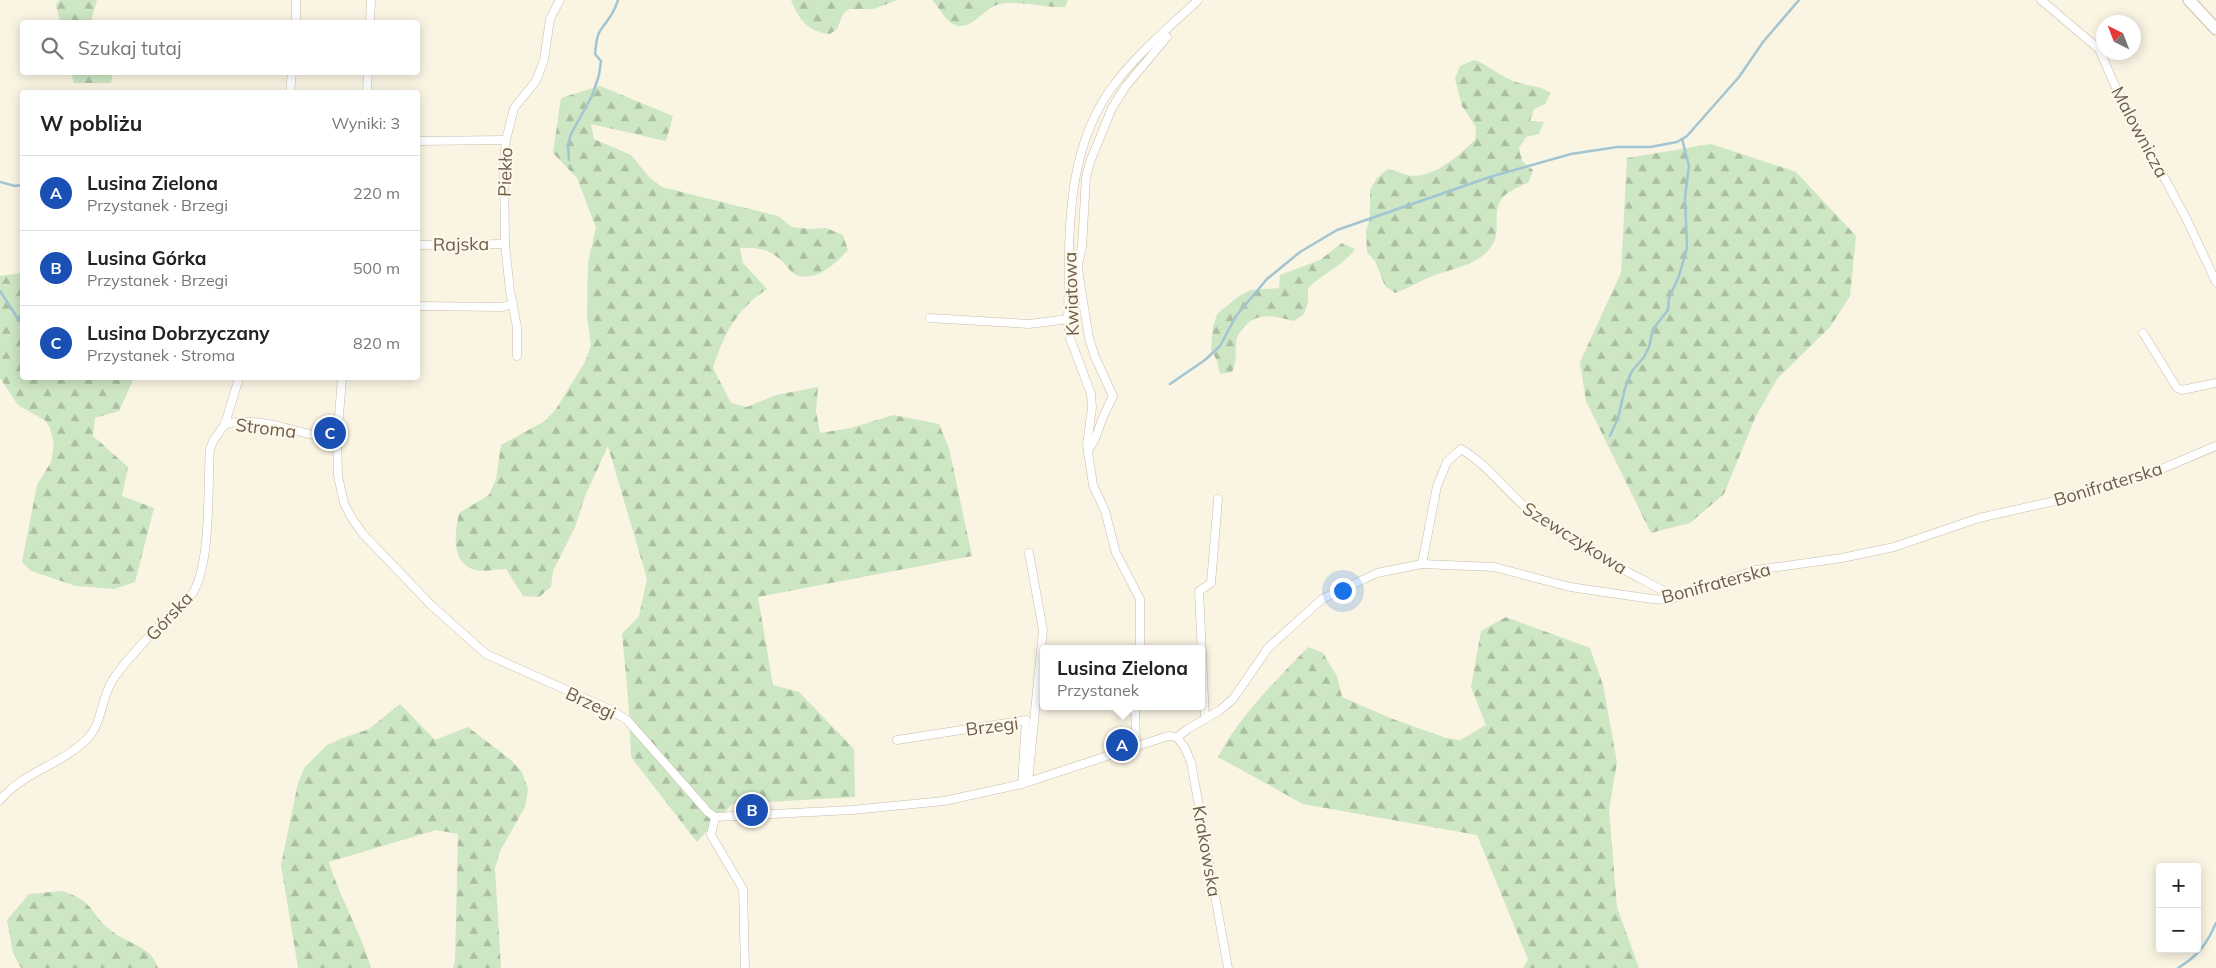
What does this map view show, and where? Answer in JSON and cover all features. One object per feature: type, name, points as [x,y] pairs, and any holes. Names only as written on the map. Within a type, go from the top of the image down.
[{"type":"street","points":[[296,0],[296,20]]},
{"type":"street","points":[[370,20],[371,0]]},
{"type":"street","name":"Piekło","points":[[517,356],[517,326],[505,244],[504,163],[506,140],[514,108],[536,81],[544,60],[550,19],[560,0]]},
{"type":"street","name":"Kwiatowa","points":[[1140,645],[1140,599],[1116,553],[1105,510],[1093,485],[1088,451],[1092,408],[1090,394],[1070,338],[1068,319],[1072,203],[1078,157],[1102,101],[1117,80],[1198,0]]},
{"type":"street","name":"Malownicza","points":[[2041,0],[2099,49],[2116,88],[2187,220],[2216,282]]},
{"type":"street","points":[[2189,0],[2216,29]]},
{"type":"street","points":[[1088,451],[1113,396],[1095,357],[1089,338],[1079,277],[1078,264],[1082,247],[1086,177],[1090,162],[1114,104],[1156,48],[1178,25],[1184,13]]},
{"type":"street","points":[[290,90],[292,75]]},
{"type":"street","points":[[367,90],[368,75]]},
{"type":"street","points":[[420,141],[506,140]]},
{"type":"street","name":"Rajska","points":[[420,245],[505,244]]},
{"type":"street","points":[[420,306],[502,307],[513,304]]},
{"type":"street","points":[[930,318],[1029,324],[1068,319]]},
{"type":"street","points":[[2143,333],[2177,388],[2182,390],[2216,383]]},
{"type":"street","name":"Górska","points":[[0,800],[32,772],[63,758],[88,738],[97,724],[112,682],[163,622],[188,600],[191,595],[201,574],[204,560],[210,449],[212,441],[225,424],[238,380]]},
{"type":"street","name":"Brzegi","points":[[342,380],[337,440],[338,476],[344,503],[363,534],[417,592],[486,654],[610,710],[627,720],[715,817]]},
{"type":"street","name":"Stroma","points":[[225,424],[234,422],[287,427],[337,440]]},
{"type":"street","name":"Bonifraterska","points":[[1177,738],[1220,710],[1233,699],[1268,648],[1322,599],[1377,573],[1422,564],[1494,567],[1570,587],[1668,600],[1756,570],[1842,558],[1894,547],[1979,518],[2055,502],[2114,482],[2147,474],[2216,446]]},
{"type":"street","name":"Szewczykowa","points":[[1422,564],[1437,486],[1447,462],[1460,449],[1488,470],[1517,502],[1540,520],[1674,598]]},
{"type":"street","points":[[1202,645],[1199,590],[1211,584],[1218,499]]},
{"type":"street","points":[[1029,553],[1043,630],[1041,645]]},
{"type":"street","points":[[1025,783],[1040,656]]},
{"type":"street","points":[[1135,710],[1136,745]]},
{"type":"street","points":[[1205,710],[1205,719]]},
{"type":"street","name":"Brzegi","points":[[896,740],[1026,720],[1025,783]]},
{"type":"street","points":[[744,968],[744,889],[711,835],[715,817],[852,810],[944,801],[1025,783],[1168,736],[1177,738]]},
{"type":"street","name":"Krakowska","points":[[1177,738],[1185,748],[1191,762],[1228,968]]},
{"type":"green space","points":[[59,0],[97,0],[93,20],[60,20],[56,5]]},
{"type":"green space","points":[[791,0],[898,0],[873,9],[849,9],[843,14],[837,29],[830,34],[816,31],[805,24]]},
{"type":"green space","points":[[932,0],[1068,0],[1065,7],[1016,3],[1000,4],[970,23],[959,26],[951,23]]},
{"type":"green space","points":[[1474,60],[1513,81],[1541,88],[1551,93],[1545,104],[1534,109],[1530,121],[1544,122],[1539,134],[1526,137],[1519,148],[1522,161],[1533,170],[1529,182],[1507,193],[1500,202],[1497,209],[1496,237],[1487,252],[1481,257],[1395,293],[1385,286],[1375,261],[1367,252],[1366,231],[1370,218],[1370,190],[1377,178],[1388,169],[1414,176],[1423,175],[1448,163],[1475,140],[1476,127],[1462,106],[1455,79],[1460,66]]},
{"type":"green space","points":[[72,75],[113,75],[111,83],[74,83]]},
{"type":"green space","points":[[600,86],[673,116],[666,141],[591,124],[594,139],[631,155],[649,177],[662,187],[778,216],[792,227],[826,228],[843,235],[848,250],[825,270],[818,274],[804,277],[796,275],[780,259],[765,250],[740,248],[743,263],[767,289],[747,305],[732,324],[713,368],[731,403],[747,407],[776,395],[818,387],[816,411],[820,433],[851,428],[893,415],[939,424],[949,448],[972,556],[758,597],[773,685],[799,692],[854,749],[855,797],[732,804],[697,842],[631,757],[622,634],[639,616],[647,579],[608,446],[585,496],[575,527],[553,571],[551,587],[539,597],[523,596],[506,569],[478,571],[467,566],[461,561],[456,546],[456,529],[459,513],[489,495],[496,479],[501,445],[545,421],[556,409],[585,362],[591,345],[587,317],[588,262],[596,228],[577,178],[553,153],[561,98]]},
{"type":"green space","points":[[1711,144],[1796,172],[1856,236],[1850,296],[1830,327],[1777,379],[1755,418],[1724,494],[1690,523],[1651,533],[1586,401],[1580,362],[1621,273],[1627,158]]},
{"type":"green space","points":[[1342,243],[1355,249],[1345,260],[1308,288],[1308,302],[1304,314],[1294,321],[1267,316],[1249,322],[1238,336],[1232,372],[1220,374],[1217,361],[1211,349],[1213,327],[1217,314],[1239,296],[1251,290],[1279,288],[1280,275],[1320,260]]},
{"type":"green space","points":[[20,273],[20,380],[133,380],[119,411],[95,418],[93,436],[128,467],[122,496],[154,508],[135,582],[114,589],[76,586],[31,571],[22,562],[37,485],[51,462],[54,444],[46,421],[18,405],[0,378],[0,276]]},
{"type":"green space","points":[[1506,617],[1590,648],[1603,685],[1617,762],[1609,810],[1617,907],[1639,968],[1523,968],[1528,959],[1477,835],[1303,804],[1218,757],[1227,741],[1248,713],[1308,647],[1323,653],[1337,676],[1342,697],[1390,718],[1446,738],[1460,740],[1486,725],[1471,687],[1481,631]]},
{"type":"green space","points":[[400,704],[435,740],[468,727],[511,760],[522,772],[528,789],[525,807],[500,851],[495,868],[501,968],[453,968],[455,963],[458,834],[436,830],[329,862],[362,941],[371,968],[298,968],[281,865],[298,783],[304,768],[326,746],[369,729]]},
{"type":"green space","points":[[62,891],[81,899],[113,932],[151,955],[158,968],[21,968],[13,953],[7,920],[29,894]]},
{"type":"waterway","points":[[569,160],[568,144],[571,134],[592,96],[599,75],[601,61],[595,54],[596,42],[600,31],[618,0]]},
{"type":"waterway","points":[[1170,384],[1205,360],[1220,346],[1236,316],[1267,279],[1300,252],[1337,230],[1493,176],[1571,154],[1617,147],[1650,147],[1677,142],[1687,136],[1739,77],[1763,42],[1799,0]]},
{"type":"waterway","points":[[1610,436],[1618,418],[1625,388],[1632,371],[1644,357],[1649,347],[1653,329],[1668,310],[1669,298],[1679,276],[1687,248],[1685,197],[1689,166],[1682,139]]},
{"type":"waterway","points":[[0,182],[15,186],[20,185]]},
{"type":"waterway","points":[[0,291],[20,322]]},
{"type":"waterway","points":[[2178,968],[2201,949],[2216,923]]},
{"type":"place","name":"Lusina Dobrzyczany","points":[[330,433]]},
{"type":"place","name":"Lusina Zielona","points":[[1122,745]]},
{"type":"place","name":"Lusina Górka","points":[[752,810]]}]
